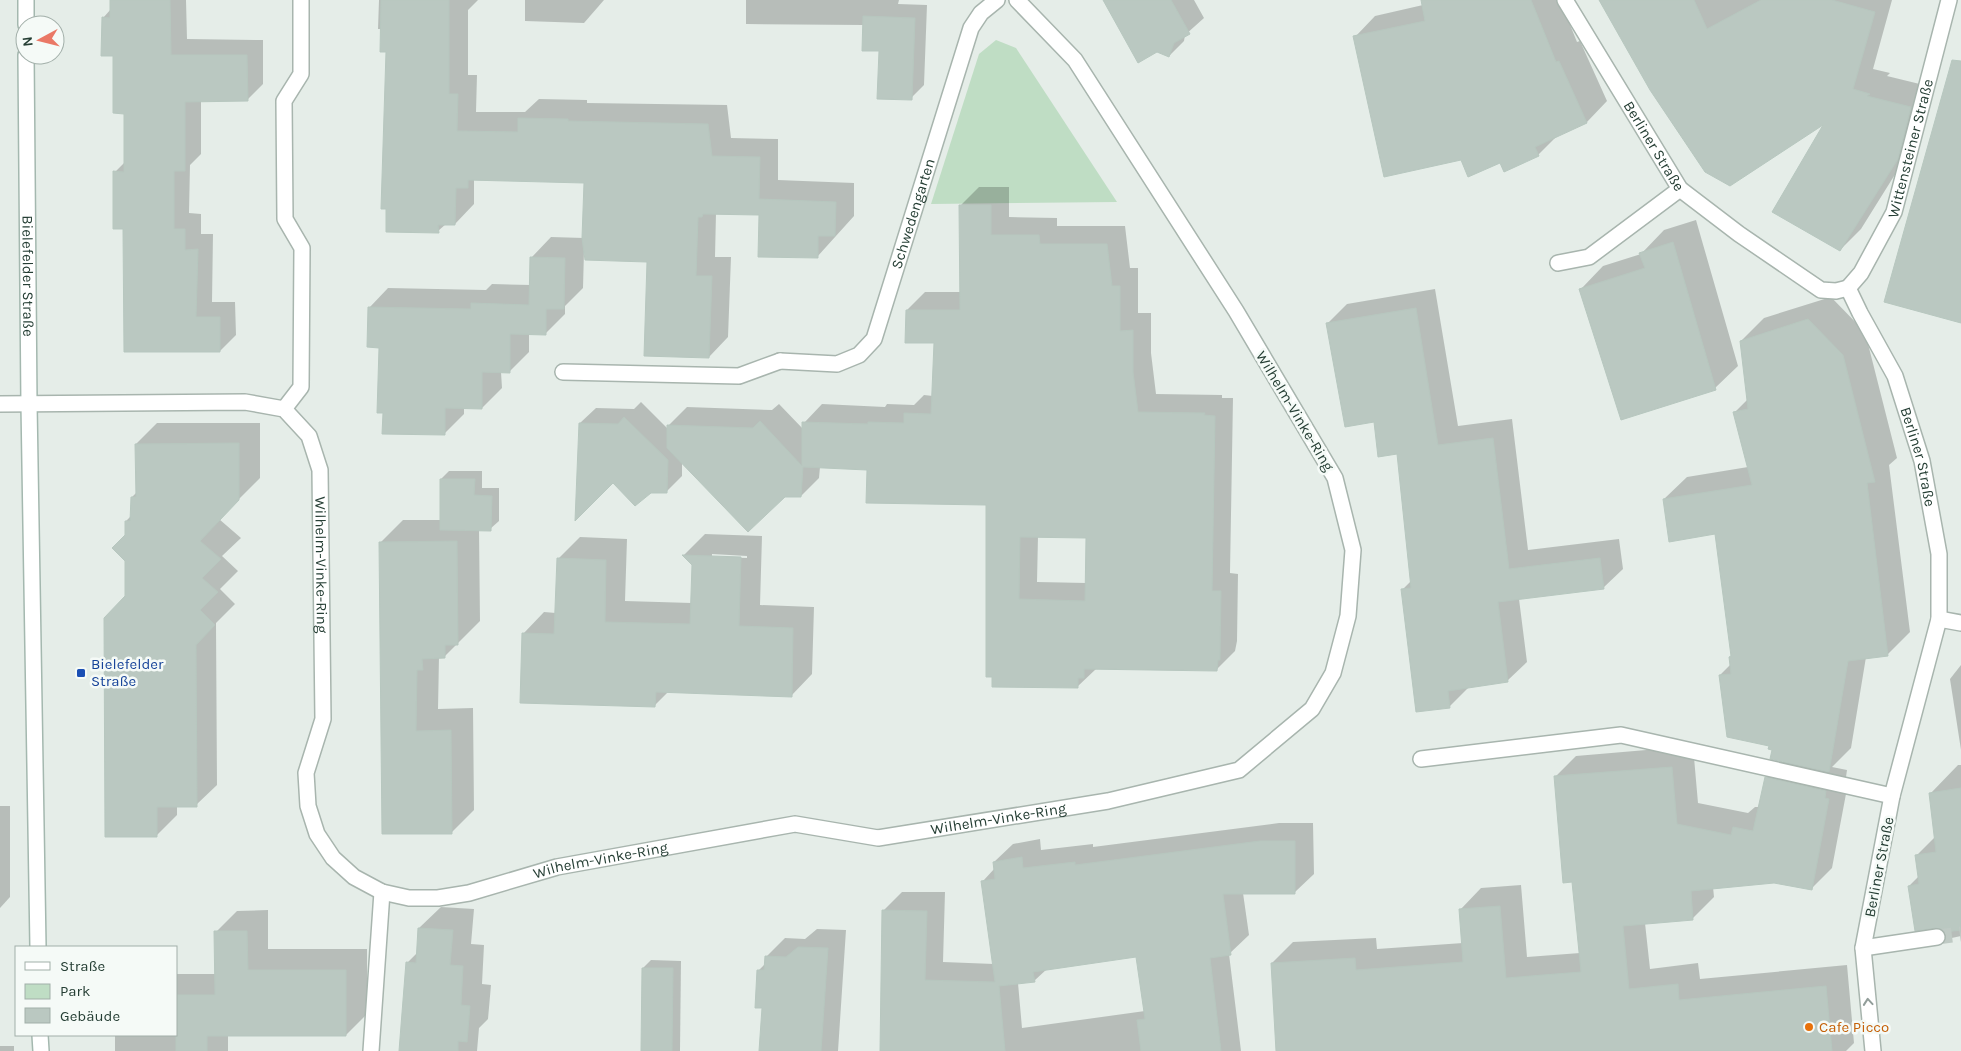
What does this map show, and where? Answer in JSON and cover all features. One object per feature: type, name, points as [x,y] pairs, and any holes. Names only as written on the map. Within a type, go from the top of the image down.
[{"type":"street","points":[[26,0],[26,15]]},
{"type":"street","points":[[0,404],[245,402],[284,409],[301,387],[302,248],[285,219],[284,101],[301,74],[301,0]]},
{"type":"street","name":"Schwedengarten","points":[[563,372],[739,376],[780,361],[837,364],[859,355],[874,339],[971,28],[981,13],[997,0]]},
{"type":"street","name":"Wilhelm-Vinke-Ring","points":[[284,409],[309,436],[320,470],[323,719],[306,773],[308,806],[317,834],[333,858],[354,877],[382,892],[409,898],[438,898],[469,893],[557,867],[795,824],[878,838],[1108,801],[1239,770],[1312,709],[1333,673],[1348,616],[1353,550],[1335,478],[1236,311],[1075,60],[1017,0]]},
{"type":"street","name":"Berliner Straße","points":[[1565,0],[1680,189],[1739,234],[1822,290],[1836,291],[1848,288],[1896,376],[1922,461],[1939,554],[1939,619],[1892,796],[1863,948],[1873,1051]]},
{"type":"street","name":"Wittensteiner Straße","points":[[1848,288],[1861,273],[1894,212],[1949,0]]},
{"type":"street","name":"Bielefelder Straße","points":[[26,65],[29,404],[38,946]]},
{"type":"street","points":[[1558,262],[1589,257],[1680,189]]},
{"type":"street","points":[[1939,619],[1961,624]]},
{"type":"street","points":[[1421,759],[1621,736],[1892,796]]},
{"type":"street","points":[[371,1051],[382,892]]},
{"type":"street","points":[[1863,948],[1937,937]]},
{"type":"street","points":[[40,1036],[41,1051]]},
{"type":"green space","points":[[996,40],[1016,48],[1117,202],[931,204],[979,54]]},
{"type":"building","points":[[110,0],[170,0],[171,55],[247,55],[248,101],[185,102],[185,171],[174,171],[174,229],[185,229],[185,250],[198,249],[196,317],[220,317],[220,352],[124,352],[123,229],[113,229],[113,171],[124,172],[124,114],[113,113],[113,56],[101,56],[102,17],[110,18]]},
{"type":"building","points":[[381,0],[449,0],[449,94],[458,94],[457,131],[518,132],[518,118],[708,124],[712,156],[760,157],[759,199],[836,202],[835,236],[818,236],[818,258],[758,257],[759,215],[703,214],[702,217],[698,217],[696,276],[712,276],[709,358],[644,356],[647,262],[585,260],[582,238],[584,183],[468,180],[468,188],[456,188],[455,225],[438,225],[439,233],[386,232],[386,209],[381,209],[386,52],[380,52]]},
{"type":"building","points":[[1103,0],[1171,0],[1190,34],[1174,43],[1169,57],[1157,52],[1138,63]]},
{"type":"building","points":[[1421,0],[1531,0],[1556,62],[1559,61],[1587,123],[1535,147],[1539,156],[1504,172],[1500,163],[1468,177],[1461,160],[1384,177],[1353,36],[1425,21]]},
{"type":"building","points":[[1599,0],[1694,0],[1707,29],[1761,0],[1832,0],[1875,12],[1853,89],[1870,94],[1867,96],[1911,107],[1898,159],[1840,251],[1772,212],[1823,125],[1730,186],[1705,172],[1650,90]]},
{"type":"building","points":[[863,16],[915,18],[912,100],[877,99],[879,51],[862,51]]},
{"type":"building","points":[[1952,60],[1961,61],[1961,323],[1884,302]]},
{"type":"building","points":[[959,205],[991,205],[991,235],[1039,235],[1040,244],[1107,244],[1112,286],[1120,286],[1120,331],[1133,330],[1133,372],[1138,412],[1205,413],[1204,415],[1215,416],[1212,591],[1221,591],[1220,660],[1218,660],[1217,671],[1084,669],[1084,678],[1078,678],[1078,688],[992,687],[992,677],[986,677],[986,505],[866,503],[867,470],[803,467],[801,497],[785,497],[748,532],[667,448],[667,425],[753,428],[760,421],[802,466],[802,422],[904,423],[904,413],[931,414],[934,343],[905,343],[906,310],[960,310]],"holes":[[[1020,537],[1086,538],[1085,601],[1019,599]]]},
{"type":"building","points":[[1673,242],[1716,390],[1621,420],[1579,289],[1645,268],[1639,253]]},
{"type":"building","points":[[530,257],[565,258],[564,309],[546,309],[546,335],[510,334],[510,373],[482,372],[482,409],[445,408],[445,435],[382,434],[383,413],[377,413],[379,348],[367,347],[368,307],[471,309],[471,303],[529,305]]},
{"type":"building","points":[[1416,308],[1438,445],[1493,438],[1509,569],[1600,558],[1604,589],[1498,602],[1508,682],[1448,691],[1450,708],[1416,712],[1401,589],[1411,588],[1397,454],[1378,457],[1374,422],[1345,427],[1326,323]]},
{"type":"building","points":[[1808,319],[1843,355],[1875,482],[1867,483],[1888,656],[1848,661],[1829,772],[1770,759],[1772,750],[1768,749],[1769,746],[1727,737],[1719,675],[1731,674],[1729,657],[1731,656],[1715,534],[1669,542],[1663,499],[1752,485],[1733,412],[1748,409],[1740,341]]},
{"type":"building","points":[[624,417],[668,460],[667,493],[651,493],[635,506],[613,483],[575,521],[579,423],[618,424]]},
{"type":"building","points":[[239,443],[239,500],[200,541],[221,559],[202,578],[218,592],[200,610],[215,625],[196,645],[197,807],[157,807],[157,837],[105,837],[104,618],[125,596],[125,561],[112,548],[125,535],[125,521],[130,521],[131,497],[136,497],[135,444]]},
{"type":"building","points":[[440,479],[475,479],[474,495],[492,496],[491,531],[440,530]]},
{"type":"building","points":[[457,541],[458,645],[445,645],[445,658],[422,659],[423,670],[417,670],[416,731],[451,730],[452,834],[382,834],[379,542]]},
{"type":"building","points":[[682,555],[741,557],[739,626],[793,628],[792,697],[656,692],[655,707],[520,703],[522,633],[554,634],[557,558],[606,560],[605,622],[690,624],[692,565]]},
{"type":"building","points":[[1672,767],[1677,824],[1731,835],[1733,827],[1753,831],[1765,777],[1826,791],[1825,798],[1829,799],[1812,890],[1774,883],[1691,891],[1693,920],[1623,926],[1629,989],[1678,984],[1679,1000],[1826,986],[1832,1051],[1276,1051],[1271,963],[1355,958],[1356,970],[1463,962],[1459,909],[1500,906],[1506,978],[1581,972],[1572,882],[1563,883],[1554,776]]},
{"type":"building","points":[[1961,788],[1961,930],[1945,932],[1936,928],[1915,931],[1908,886],[1919,884],[1915,855],[1936,852],[1929,793]]},
{"type":"building","points":[[1260,841],[1295,841],[1295,894],[1223,894],[1231,955],[1210,958],[1221,1051],[1141,1051],[1137,1020],[1145,1019],[1136,957],[1033,972],[1035,982],[999,986],[1005,1051],[880,1051],[882,910],[927,911],[925,980],[995,982],[981,881],[995,879],[993,862],[1022,857],[1023,868],[1075,862],[1075,865]]},
{"type":"building","points":[[418,928],[453,930],[450,965],[463,966],[461,1005],[470,1006],[467,1042],[458,1041],[458,1051],[399,1051],[406,962],[416,963]]},
{"type":"building","points":[[214,931],[247,931],[248,970],[346,970],[346,1036],[207,1036],[207,1051],[176,1051],[178,995],[215,995]]},
{"type":"building","points":[[798,947],[828,948],[821,1051],[759,1051],[762,1008],[755,1008],[757,970],[764,970],[765,956],[786,957]]},
{"type":"building","points":[[642,968],[673,968],[672,1051],[641,1051]]},
{"type":"tunnel","points":[[1937,937],[1961,934]]},
{"type":"place","name":"Bielefelder Straße","points":[[81,673]]},
{"type":"place","name":"Cafe Picco","points":[[1809,1027]]}]
